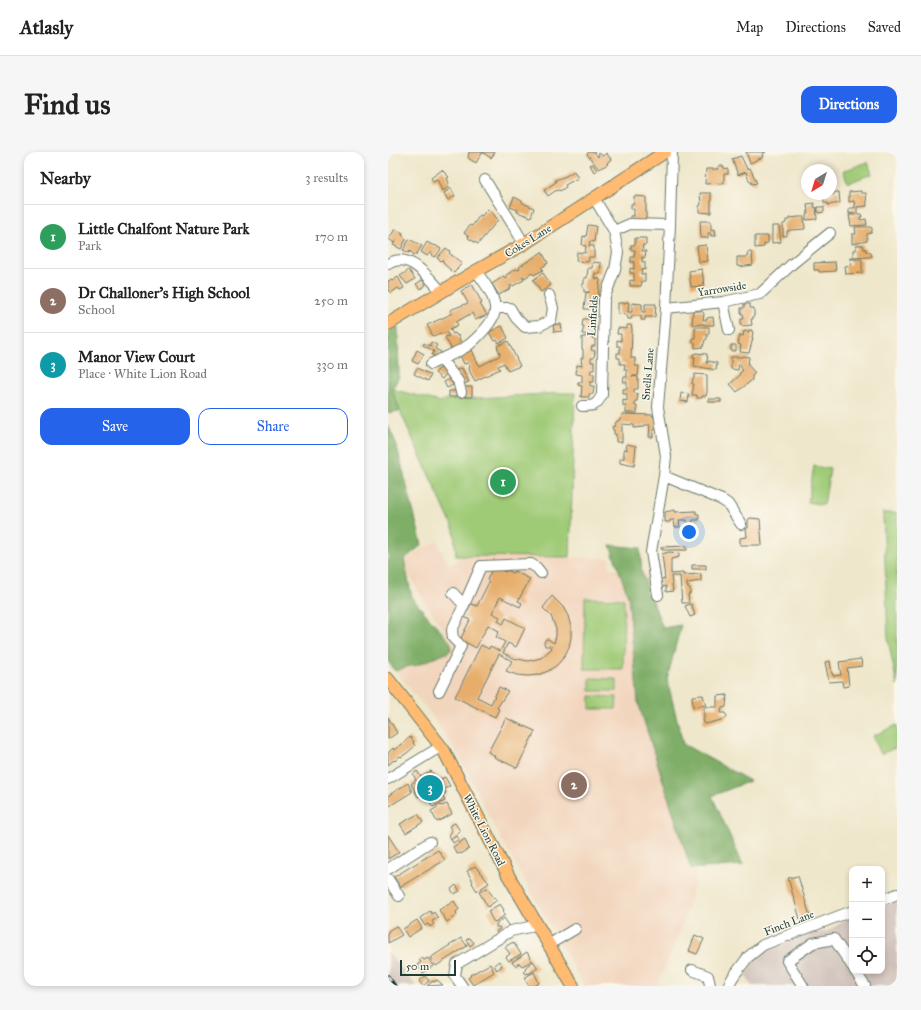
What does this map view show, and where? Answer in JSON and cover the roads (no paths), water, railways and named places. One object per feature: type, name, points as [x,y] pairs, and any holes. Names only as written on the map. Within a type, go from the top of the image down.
[{"type":"main road","name":"Cokes Lane","points":[[388,324],[524,244],[665,152]]},
{"type":"main road","name":"White Lion Road","points":[[388,680],[440,747],[535,924],[573,986]]},
{"type":"street","name":"Snells Lane","points":[[658,595],[651,552],[666,456],[658,406],[666,308],[672,152]]},
{"type":"street","points":[[485,180],[514,225],[524,244]]},
{"type":"street","name":"Linfields","points":[[582,406],[593,406],[598,402],[602,395],[604,299],[615,270],[618,252],[614,232],[594,198]]},
{"type":"street","points":[[614,232],[630,224],[670,225]]},
{"type":"street","name":"Yarrowside","points":[[666,308],[723,302],[760,294],[792,264],[830,233]]},
{"type":"street","points":[[388,264],[394,260],[409,261],[423,272],[442,292]]},
{"type":"street","points":[[431,364],[469,345],[486,329],[494,315],[495,308],[491,294],[476,271]]},
{"type":"street","points":[[495,308],[510,308],[516,318],[525,327],[539,326],[551,320],[553,308],[549,295]]},
{"type":"street","points":[[723,302],[729,330]]},
{"type":"street","points":[[441,359],[458,381],[461,392]]},
{"type":"street","points":[[664,476],[722,500],[728,504],[741,524]]},
{"type":"street","points":[[439,691],[461,646],[453,638],[452,630],[481,566],[531,564],[541,573]]},
{"type":"street","points":[[453,593],[464,605]]},
{"type":"street","points":[[388,779],[440,747]]},
{"type":"street","points":[[388,869],[430,842]]},
{"type":"street","points":[[388,879],[399,896]]},
{"type":"street","points":[[885,899],[897,894]]},
{"type":"street","name":"Finch Lane","points":[[728,986],[748,957],[763,945],[849,912]]},
{"type":"street","points":[[462,986],[455,976],[457,964],[510,931],[529,927],[535,924]]},
{"type":"street","points":[[548,945],[575,929]]},
{"type":"street","points":[[803,986],[787,961],[813,943],[834,939],[849,962]]},
{"type":"street","points":[[692,970],[708,976],[711,986]]},
{"type":"street","points":[[858,974],[865,986]]},
{"type":"railway","points":[[388,976],[395,986]]},
{"type":"place","name":"Little Chalfont Nature Park","points":[[503,482]]},
{"type":"place","name":"Dr Challoner's High School","points":[[574,785]]},
{"type":"place","name":"Manor View Court","points":[[430,788]]}]
